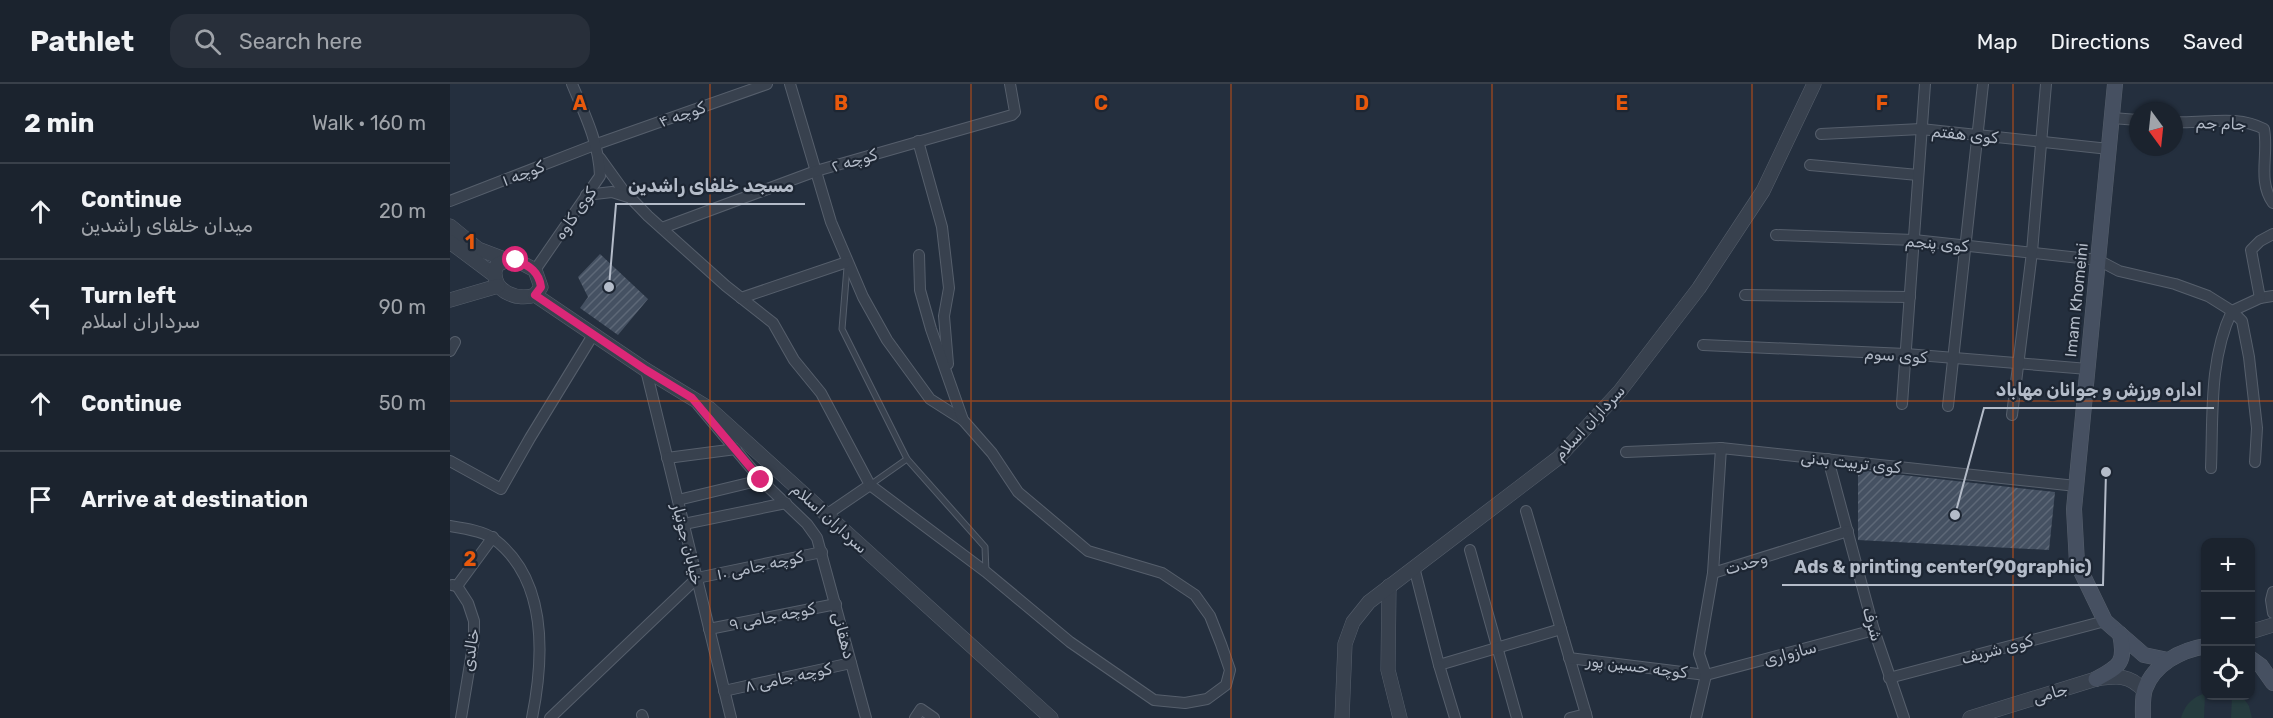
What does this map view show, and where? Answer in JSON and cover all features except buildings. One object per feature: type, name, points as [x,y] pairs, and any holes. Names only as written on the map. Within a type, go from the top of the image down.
[{"type":"main road","name":"Imam Khomeini","points":[[2105,621],[2077,563],[2074,508],[2115,84]]},
{"type":"main road","points":[[2105,621],[2144,655],[2168,660]]},
{"type":"main road","points":[[2096,679],[2113,670],[2120,662],[2123,652],[2120,634]]},
{"type":"main road","points":[[2143,718],[2144,691],[2150,679],[2168,660],[2201,647]]},
{"type":"main road","points":[[2255,662],[2273,683]]},
{"type":"street","name":"کوی کاوه","points":[[535,270],[600,176],[597,144],[572,84]]},
{"type":"street","name":"کوچه ۴","points":[[597,144],[767,84]]},
{"type":"street","points":[[600,158],[632,198],[662,228],[773,324],[794,360],[821,393],[870,485],[986,572],[1070,642],[1154,700],[1185,703],[1206,699],[1226,685],[1230,670],[1224,652],[1210,616],[1195,594],[1162,573],[1088,551],[1018,492],[992,453],[963,420],[930,399],[887,340],[863,297],[831,222],[790,84]]},
{"type":"street","name":"کوچه ۲","points":[[662,228],[816,171],[1016,112],[1010,84]]},
{"type":"street","name":"سرداران اسلام","points":[[1342,718],[1345,644],[1353,622],[1369,602],[1389,586],[1558,458],[1620,391],[1699,288],[1763,191],[1815,84]]},
{"type":"street","points":[[1902,404],[1925,84]]},
{"type":"street","points":[[1948,406],[1983,84]]},
{"type":"street","points":[[2012,415],[2032,252],[2046,84]]},
{"type":"street","points":[[2112,118],[2129,119]]},
{"type":"street","name":"جام جم","points":[[2183,122],[2215,120],[2254,124],[2264,129],[2264,178],[2268,196],[2273,203]]},
{"type":"street","name":"کوی هفتم","points":[[1821,134],[1922,129],[2109,149]]},
{"type":"street","points":[[918,141],[942,227],[949,288],[944,315],[949,376]]},
{"type":"street","name":"کوچه ۱","points":[[450,201],[597,144]]},
{"type":"street","points":[[1810,165],[1918,175]]},
{"type":"street","points":[[586,195],[612,192],[632,198]]},
{"type":"street","points":[[450,226],[478,249],[507,260],[516,260],[535,270],[541,287],[535,295],[519,298],[510,295],[496,279],[450,242]]},
{"type":"street","points":[[2260,298],[2251,250],[2260,241],[2273,234]]},
{"type":"street","name":"کوی پنجم","points":[[1776,235],[1914,240],[2098,260],[2119,271],[2175,284],[2208,296],[2232,311]]},
{"type":"street","points":[[919,255],[920,290],[931,329],[963,420]]},
{"type":"street","points":[[496,279],[497,265],[507,260]]},
{"type":"street","points":[[741,298],[847,262]]},
{"type":"street","points":[[450,299],[496,279]]},
{"type":"street","name":"سرداران اسلام","points":[[535,295],[646,370],[710,409],[1051,718]]},
{"type":"street","points":[[1745,295],[1910,297]]},
{"type":"street","points":[[2211,468],[2214,384],[2222,331],[2232,311],[2260,298],[2273,296]]},
{"type":"street","points":[[2232,311],[2242,321],[2249,357],[2257,428],[2255,462]]},
{"type":"street","points":[[450,461],[501,489],[593,335]]},
{"type":"street","name":"کوی سوم","points":[[1703,345],[1906,354],[2088,369]]},
{"type":"street","name":"خیابان جوتیار","points":[[646,370],[731,718]]},
{"type":"street","name":"دهقانی","points":[[692,398],[761,480],[807,524],[817,538],[865,718]]},
{"type":"street","points":[[667,458],[736,448]]},
{"type":"street","points":[[1696,718],[1706,675],[1699,654],[1713,573],[1721,448]]},
{"type":"street","name":"کوی تربیت بدنی","points":[[1626,452],[1721,448],[2076,486]]},
{"type":"street","name":"شرف","points":[[1828,459],[1874,630],[1904,718]]},
{"type":"street","points":[[678,500],[761,480]]},
{"type":"street","points":[[826,515],[870,485]]},
{"type":"street","points":[[684,524],[786,503]]},
{"type":"street","name":"کوچه حسین پور","points":[[1526,511],[1586,716],[1570,718]]},
{"type":"street","points":[[450,526],[493,537],[526,576],[536,603],[538,688],[532,718]]},
{"type":"street","name":"وحدت","points":[[1713,573],[1848,531]]},
{"type":"street","points":[[454,585],[493,537]]},
{"type":"street","points":[[1470,550],[1517,718]]},
{"type":"street","name":"کوچه جامی ۱۰","points":[[697,579],[822,552]]},
{"type":"street","points":[[1414,567],[1438,665],[1455,718]]},
{"type":"street","points":[[550,718],[697,579]]},
{"type":"street","name":"خالدی","points":[[454,585],[468,603],[474,621],[474,640],[461,718]]},
{"type":"street","points":[[1389,586],[1388,670],[1400,718]]},
{"type":"street","points":[[2273,592],[2271,600],[2273,613]]},
{"type":"street","name":"کوچه جامی ۹","points":[[709,629],[836,604]]},
{"type":"street","name":"کوی شریف","points":[[1889,678],[2105,621]]},
{"type":"street","points":[[2255,630],[2273,625]]},
{"type":"street","points":[[1438,665],[1561,629]]},
{"type":"street","name":"سازواری","points":[[1706,675],[1874,630]]},
{"type":"street","name":"کوچه حسین پور","points":[[1569,658],[1706,675]]},
{"type":"street","name":"کوچه جامی ۸","points":[[724,691],[851,663]]},
{"type":"street","name":"جامی","points":[[1970,718],[1986,716],[2096,679],[2124,676],[2144,691]]},
{"type":"street","points":[[915,718],[921,709],[934,718]]},
{"type":"lane","points":[[847,262],[842,329],[907,459],[985,548],[986,572]]},
{"type":"lane","points":[[870,485],[907,459]]},
{"type":"green space","points":[[2201,695],[2201,700],[2205,700],[2204,718],[2181,718],[2190,702]]},
{"type":"green space","points":[[2232,700],[2245,700],[2252,718],[2231,718]]},
{"type":"place","name":"مسجد خلفای راشدین","points":[[609,287]]},
{"type":"place","name":"Ads & printing center(90graphic)","points":[[2106,472]]},
{"type":"place","name":"اداره ورزش و جوانان مهاباد","points":[[1955,515]]},
{"type":"route","points":[[516,260],[535,270],[541,287],[535,295],[646,370],[692,398],[761,480]]}]
